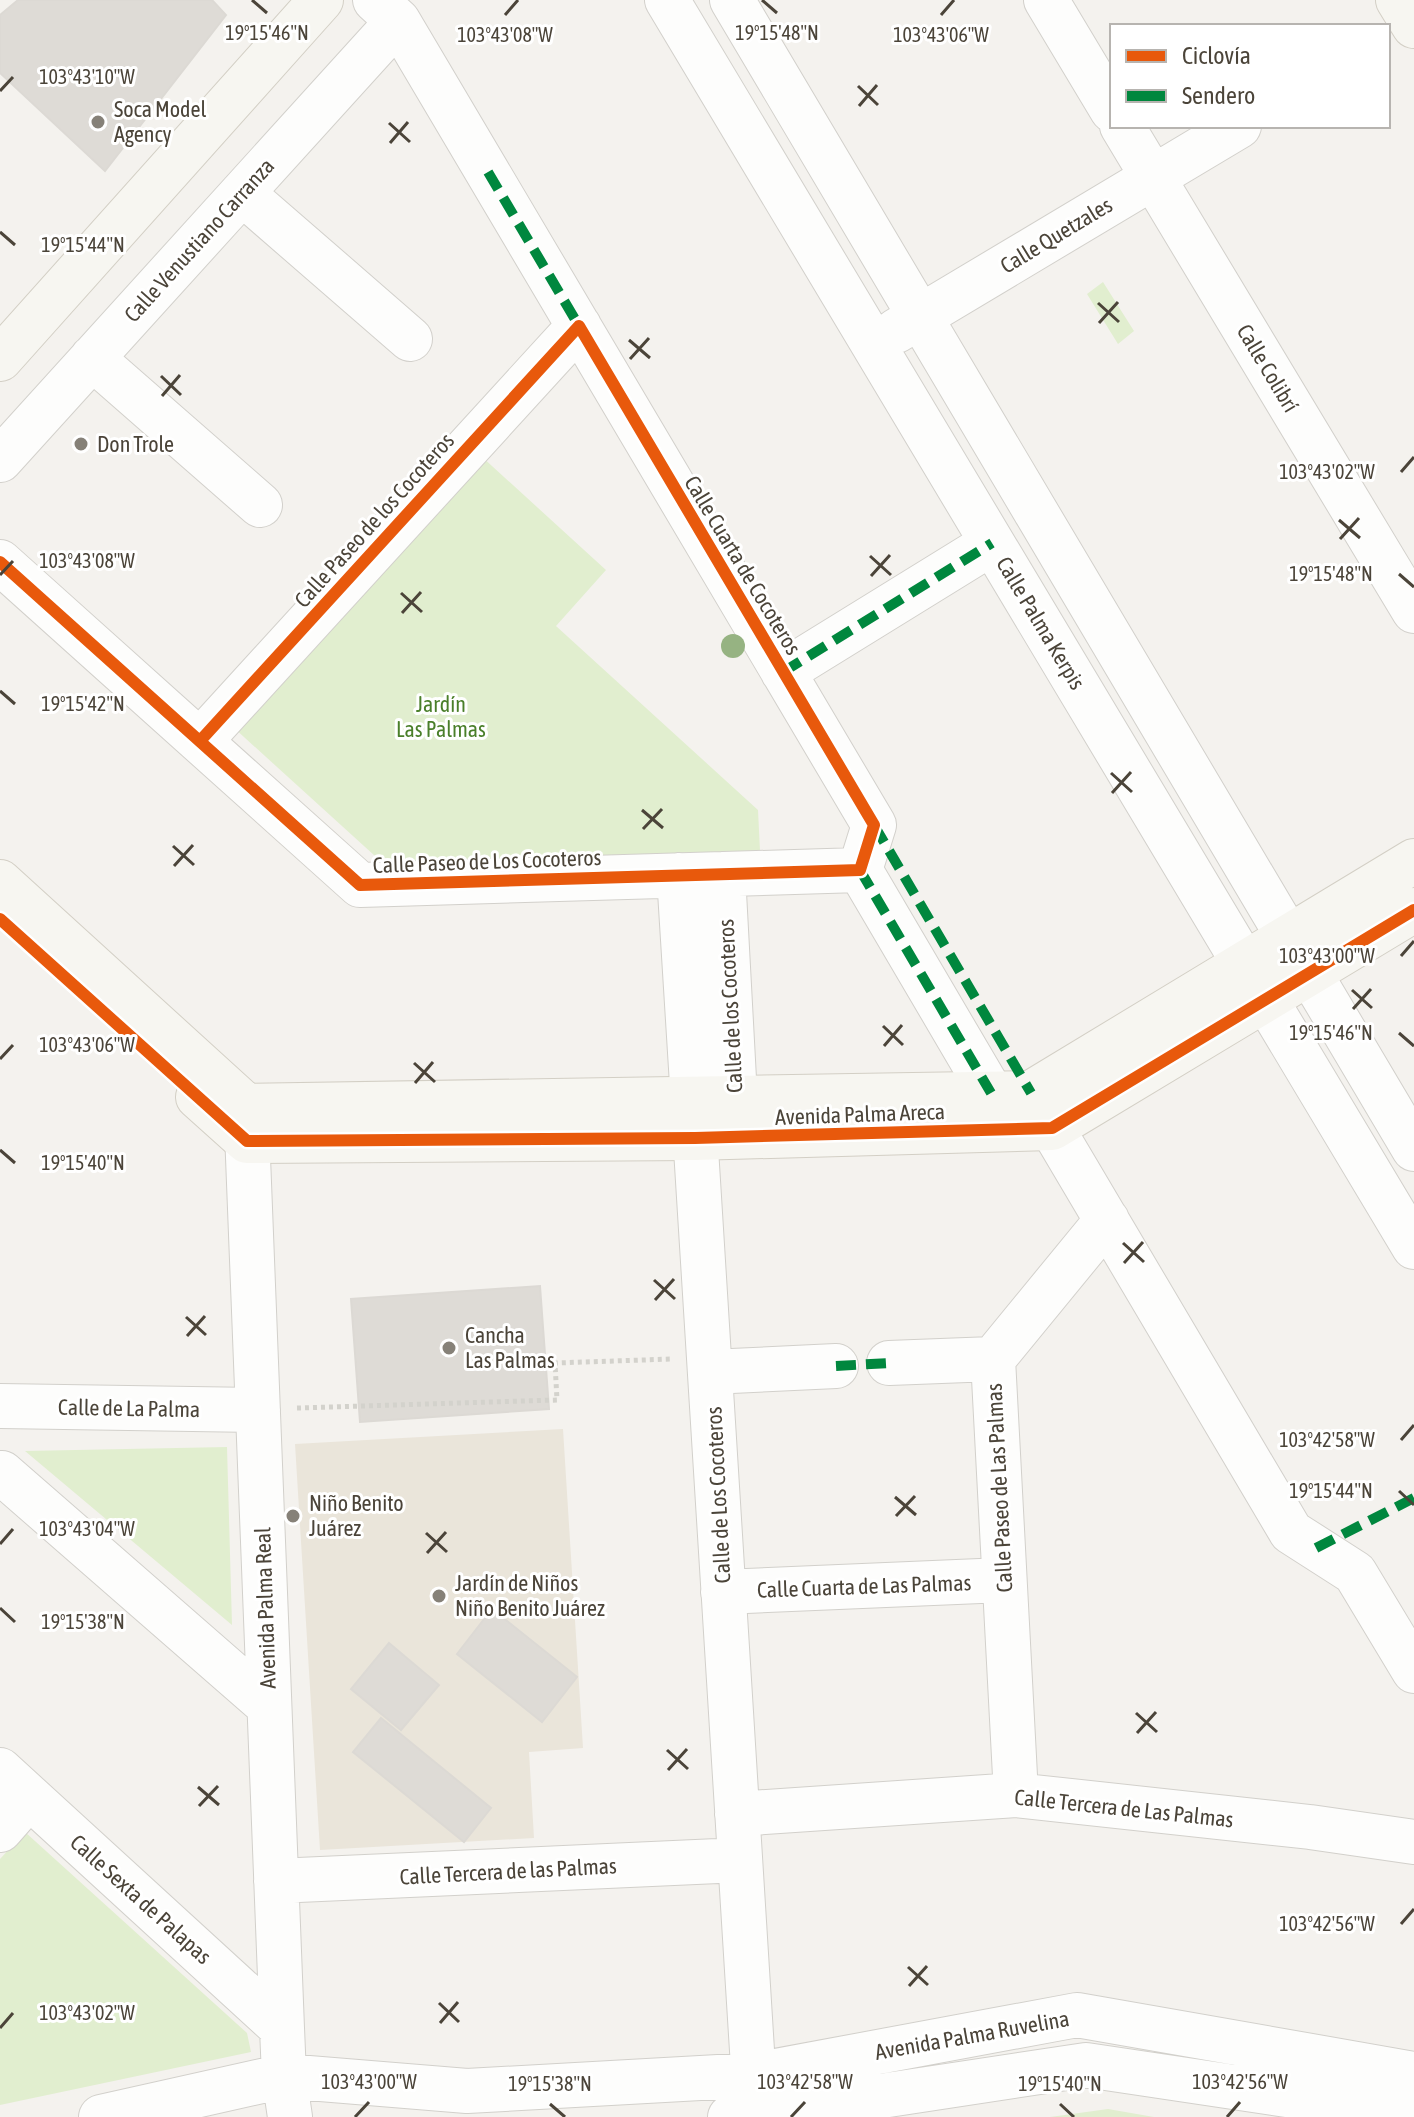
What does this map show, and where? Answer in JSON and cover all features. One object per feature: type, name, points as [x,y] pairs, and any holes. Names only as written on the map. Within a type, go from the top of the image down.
[{"type":"street","name":"Calle Palma Kerpis","points":[[667,0],[1414,1247]]},
{"type":"street","points":[[732,0],[1414,1149]]},
{"type":"street","points":[[1046,0],[1110,107]]},
{"type":"street","points":[[0,359],[319,1]]},
{"type":"street","name":"Calle Cuarta de Cocoteros","points":[[387,10],[488,172],[874,825],[860,870]]},
{"type":"street","name":"Calle Venustiano Carranza","points":[[0,460],[242,193],[387,10]]},
{"type":"street","name":"Calle Colibrí","points":[[1123,128],[1414,611]]},
{"type":"street","name":"Calle Quetzales","points":[[873,344],[1236,128]]},
{"type":"street","points":[[242,193],[410,339]]},
{"type":"street","name":"Calle Paseo de los Cocoteros","points":[[200,741],[579,326]]},
{"type":"street","points":[[92,358],[260,505]]},
{"type":"street","points":[[783,672],[992,543]]},
{"type":"street","name":"Calle Paseo de Los Cocoteros","points":[[0,562],[360,885],[860,870]]},
{"type":"street","name":"Avenida Palma Areca","points":[[246,1123],[715,1118],[1025,1105],[1299,955],[1414,861]]},
{"type":"street","points":[[860,870],[1107,1220],[1291,1532],[1355,1573],[1414,1671]]},
{"type":"street","name":"Calle de los Cocoteros","points":[[715,1118],[723,874]]},
{"type":"street","name":"Calle de Los Cocoteros","points":[[679,875],[715,1118],[709,1365],[740,1860],[747,2102]]},
{"type":"street","points":[[0,882],[246,1123]]},
{"type":"street","name":"Avenida Palma Areca","points":[[1299,955],[1414,910]]},
{"type":"street","points":[[0,919],[246,1123]]},
{"type":"street","name":"Avenida Palma Areca","points":[[715,1118],[1025,1105]]},
{"type":"street","name":"Avenida Palma Real","points":[[246,1123],[282,2028],[288,2107]]},
{"type":"street","name":"Calle Paseo de Las Palmas","points":[[1016,1795],[993,1359],[1107,1220]]},
{"type":"street","points":[[889,1363],[993,1359]]},
{"type":"street","points":[[709,1365],[836,1366]]},
{"type":"street","name":"Calle de La Palma","points":[[0,1406],[258,1410]]},
{"type":"street","points":[[1,1460],[269,1706]]},
{"type":"street","name":"Calle Cuarta de Las Palmas","points":[[723,1592],[1004,1580]]},
{"type":"street","points":[[0,1830],[15,1784]]},
{"type":"street","name":"Calle Sexta de Palapas","points":[[15,1784],[282,2028]]},
{"type":"street","name":"Calle Tercera de Las Palmas","points":[[737,1814],[1016,1795],[1310,1827],[1414,1842]]},
{"type":"street","name":"Calle Tercera de las Palmas","points":[[276,1881],[740,1860]]},
{"type":"street","name":"Avenida Palma Ruvelina","points":[[747,2102],[1077,2015],[1414,2074]]},
{"type":"street","name":"Avenida Palma Ruvelina","points":[[101,2117],[288,2107],[467,2091],[747,2102],[1086,2065],[1414,2114]]},
{"type":"path","points":[[258,1410],[557,1400],[555,1363],[709,1365]]},
{"type":"shaded area","name":"Jardín de Niños Niño Benito Juárez","points":[[563,1429],[583,1748],[529,1752],[534,1838],[320,1850],[295,1444]]},
{"type":"green space","points":[[1103,282],[1134,331],[1118,344],[1087,294]]},
{"type":"green space","name":"Jardín Las Palmas","points":[[480,455],[606,570],[556,626],[758,810],[760,851],[386,866],[233,727]]},
{"type":"green space","points":[[227,1447],[232,1625],[25,1451]]},
{"type":"green space","points":[[25,1832],[247,2033],[251,2052],[0,2105],[0,1859]]},
{"type":"green space","points":[[1108,2109],[1154,2117],[1050,2117]]},
{"type":"building","name":"Soca Model Agency","points":[[18,0],[212,0],[226,15],[105,171],[0,73],[0,15]]},
{"type":"building","name":"Cancha Las Palmas","points":[[540,1286],[549,1409],[360,1422],[351,1299]]},
{"type":"building","points":[[492,1609],[577,1677],[542,1722],[457,1654]]},
{"type":"building","points":[[389,1643],[439,1685],[401,1730],[351,1689]]},
{"type":"building","points":[[381,1718],[491,1808],[464,1842],[353,1752]]},
{"type":"marked path","points":[[488,172],[579,326]]},
{"type":"marked path","points":[[783,672],[992,543]]},
{"type":"marked path","points":[[874,825],[1031,1093]]},
{"type":"marked path","points":[[860,870],[991,1093]]},
{"type":"marked path","points":[[836,1366],[889,1363]]},
{"type":"marked path","points":[[1316,1548],[1414,1498]]},
{"type":"cycle path","points":[[0,562],[360,885],[860,870],[874,825],[579,326],[200,741]]},
{"type":"cycle path","points":[[0,919],[247,1141],[695,1138],[1052,1128],[1414,910]]},
{"type":"place","name":"Soca Model Agency","points":[[98,122]]},
{"type":"place","name":"Don Trole","points":[[81,444]]},
{"type":"place","name":"Cancha Las Palmas","points":[[449,1348]]},
{"type":"place","name":"Niño Benito Juárez","points":[[293,1516]]},
{"type":"place","name":"Jardín de Niños Niño Benito Juárez","points":[[439,1596]]}]
